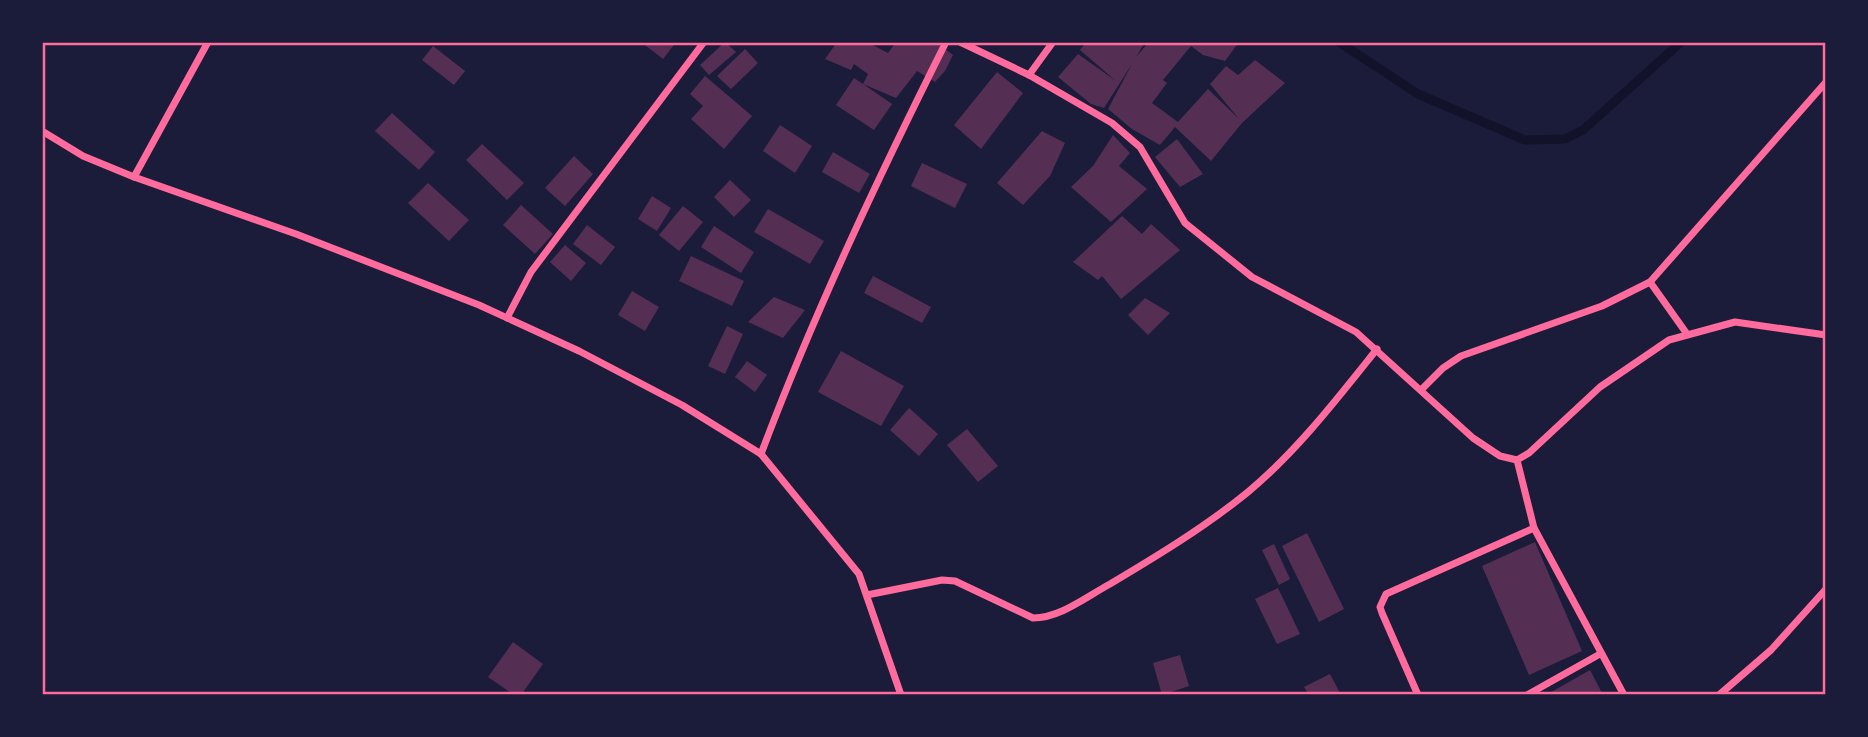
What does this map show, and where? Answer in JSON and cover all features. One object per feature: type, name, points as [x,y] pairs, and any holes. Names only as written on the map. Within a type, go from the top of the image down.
[{"type":"street","points":[[134,177],[208,42]]},
{"type":"street","points":[[507,318],[531,272],[704,42]]},
{"type":"street","points":[[761,454],[785,390],[883,168],[946,42]]},
{"type":"street","points":[[960,42],[1029,75],[1128,136],[1140,147],[1185,223],[1252,277],[1337,320],[1377,349],[1473,438],[1500,456],[1517,460]]},
{"type":"street","points":[[1029,75],[1053,42]]},
{"type":"street","points":[[1421,390],[1443,368],[1461,356],[1602,306],[1650,282],[1826,82]]},
{"type":"street","points":[[42,131],[83,156],[134,177],[296,233],[439,288],[507,318],[579,351],[682,405],[761,454],[859,573],[901,695]]},
{"type":"street","points":[[1650,282],[1687,334]]},
{"type":"street","points":[[1517,460],[1610,380],[1669,340],[1735,322],[1826,335]]},
{"type":"street","points":[[867,595],[942,580],[955,581],[1033,618],[1045,618],[1067,609],[1146,563],[1249,491],[1332,405],[1377,349]]},
{"type":"street","points":[[1517,460],[1534,528],[1624,695]]},
{"type":"street","points":[[1418,695],[1381,613],[1380,607],[1386,594],[1534,528]]},
{"type":"street","points":[[1719,695],[1771,650],[1826,589]]},
{"type":"street","points":[[1527,695],[1600,654]]},
{"type":"building","points":[[641,42],[676,42],[663,59]]},
{"type":"building","points":[[725,42],[736,52],[709,75],[700,65]]},
{"type":"building","points":[[837,42],[867,42],[888,53],[896,42],[936,42],[953,55],[945,71],[935,82],[917,71],[896,98],[863,84],[868,74],[854,64],[851,70],[825,59]]},
{"type":"building","points":[[1086,42],[1145,42],[1136,57],[1149,42],[1239,42],[1225,61],[1203,55],[1191,46],[1163,80],[1167,83],[1152,103],[1178,122],[1208,89],[1239,119],[1210,84],[1226,66],[1238,75],[1255,60],[1285,83],[1242,123],[1211,161],[1175,127],[1160,145],[1132,129],[1108,109],[1132,64],[1104,108],[1091,104],[1058,77],[1078,54],[1116,81],[1080,50]]},
{"type":"building","points":[[433,46],[465,71],[454,85],[422,60]]},
{"type":"building","points":[[745,49],[758,63],[731,89],[717,76]]},
{"type":"building","points":[[997,72],[1023,93],[981,149],[954,125]]},
{"type":"building","points":[[705,76],[752,116],[724,149],[691,119],[703,106],[690,94]]},
{"type":"building","points":[[854,78],[892,104],[874,130],[836,105]]},
{"type":"building","points":[[392,113],[435,152],[419,170],[375,131]]},
{"type":"building","points":[[780,125],[812,146],[795,173],[763,151]]},
{"type":"building","points":[[1042,131],[1065,143],[1050,176],[1023,205],[997,183]]},
{"type":"building","points":[[1113,135],[1130,153],[1119,166],[1147,189],[1111,222],[1071,187],[1093,166]]},
{"type":"building","points":[[1177,139],[1203,174],[1180,187],[1155,157]]},
{"type":"building","points":[[482,144],[524,183],[507,200],[466,160]]},
{"type":"building","points":[[833,152],[870,174],[859,193],[822,172]]},
{"type":"building","points":[[574,156],[593,174],[565,206],[545,188]]},
{"type":"building","points":[[922,163],[967,184],[955,208],[911,186]]},
{"type":"building","points":[[730,180],[751,200],[734,217],[714,197]]},
{"type":"building","points":[[428,183],[469,220],[449,241],[408,203]]},
{"type":"building","points":[[652,196],[671,208],[657,231],[638,219]]},
{"type":"building","points":[[521,205],[553,234],[535,254],[503,225]]},
{"type":"building","points":[[683,206],[703,222],[679,251],[659,235]]},
{"type":"building","points":[[768,209],[824,241],[810,264],[754,232]]},
{"type":"building","points":[[1122,216],[1142,234],[1151,224],[1180,250],[1121,299],[1102,276],[1098,280],[1073,262]]},
{"type":"building","points":[[587,225],[615,247],[601,265],[573,244]]},
{"type":"building","points":[[714,226],[754,252],[741,273],[701,247]]},
{"type":"building","points":[[565,245],[586,263],[571,281],[550,262]]},
{"type":"building","points":[[691,256],[744,281],[732,306],[679,281]]},
{"type":"building","points":[[873,276],[931,307],[922,323],[864,293]]},
{"type":"building","points":[[632,291],[659,307],[645,331],[618,315]]},
{"type":"building","points":[[774,297],[805,310],[783,338],[748,322]]},
{"type":"building","points":[[1145,298],[1170,313],[1148,335],[1128,315]]},
{"type":"building","points":[[727,326],[743,334],[725,374],[708,366]]},
{"type":"building","points":[[841,351],[904,386],[881,426],[818,392]]},
{"type":"building","points":[[747,361],[767,375],[755,392],[735,377]]},
{"type":"building","points":[[909,408],[938,434],[919,456],[890,430]]},
{"type":"building","points":[[967,429],[998,466],[978,482],[947,445]]},
{"type":"building","points":[[1307,533],[1344,609],[1319,622],[1282,546]]},
{"type":"building","points":[[1535,542],[1582,651],[1529,675],[1482,566]]},
{"type":"building","points":[[1274,544],[1290,579],[1279,585],[1262,550]]},
{"type":"building","points":[[1278,588],[1300,634],[1277,644],[1255,599]]},
{"type":"building","points":[[513,642],[543,664],[521,695],[514,695],[488,677]]},
{"type":"building","points":[[1180,655],[1189,686],[1162,695],[1153,663]]},
{"type":"building","points":[[1590,670],[1603,695],[1546,695]]},
{"type":"building","points":[[1330,674],[1341,695],[1309,695],[1304,687]]},
{"type":"waterway","points":[[1339,42],[1418,94],[1525,140],[1565,139],[1583,130],[1681,42]]}]
